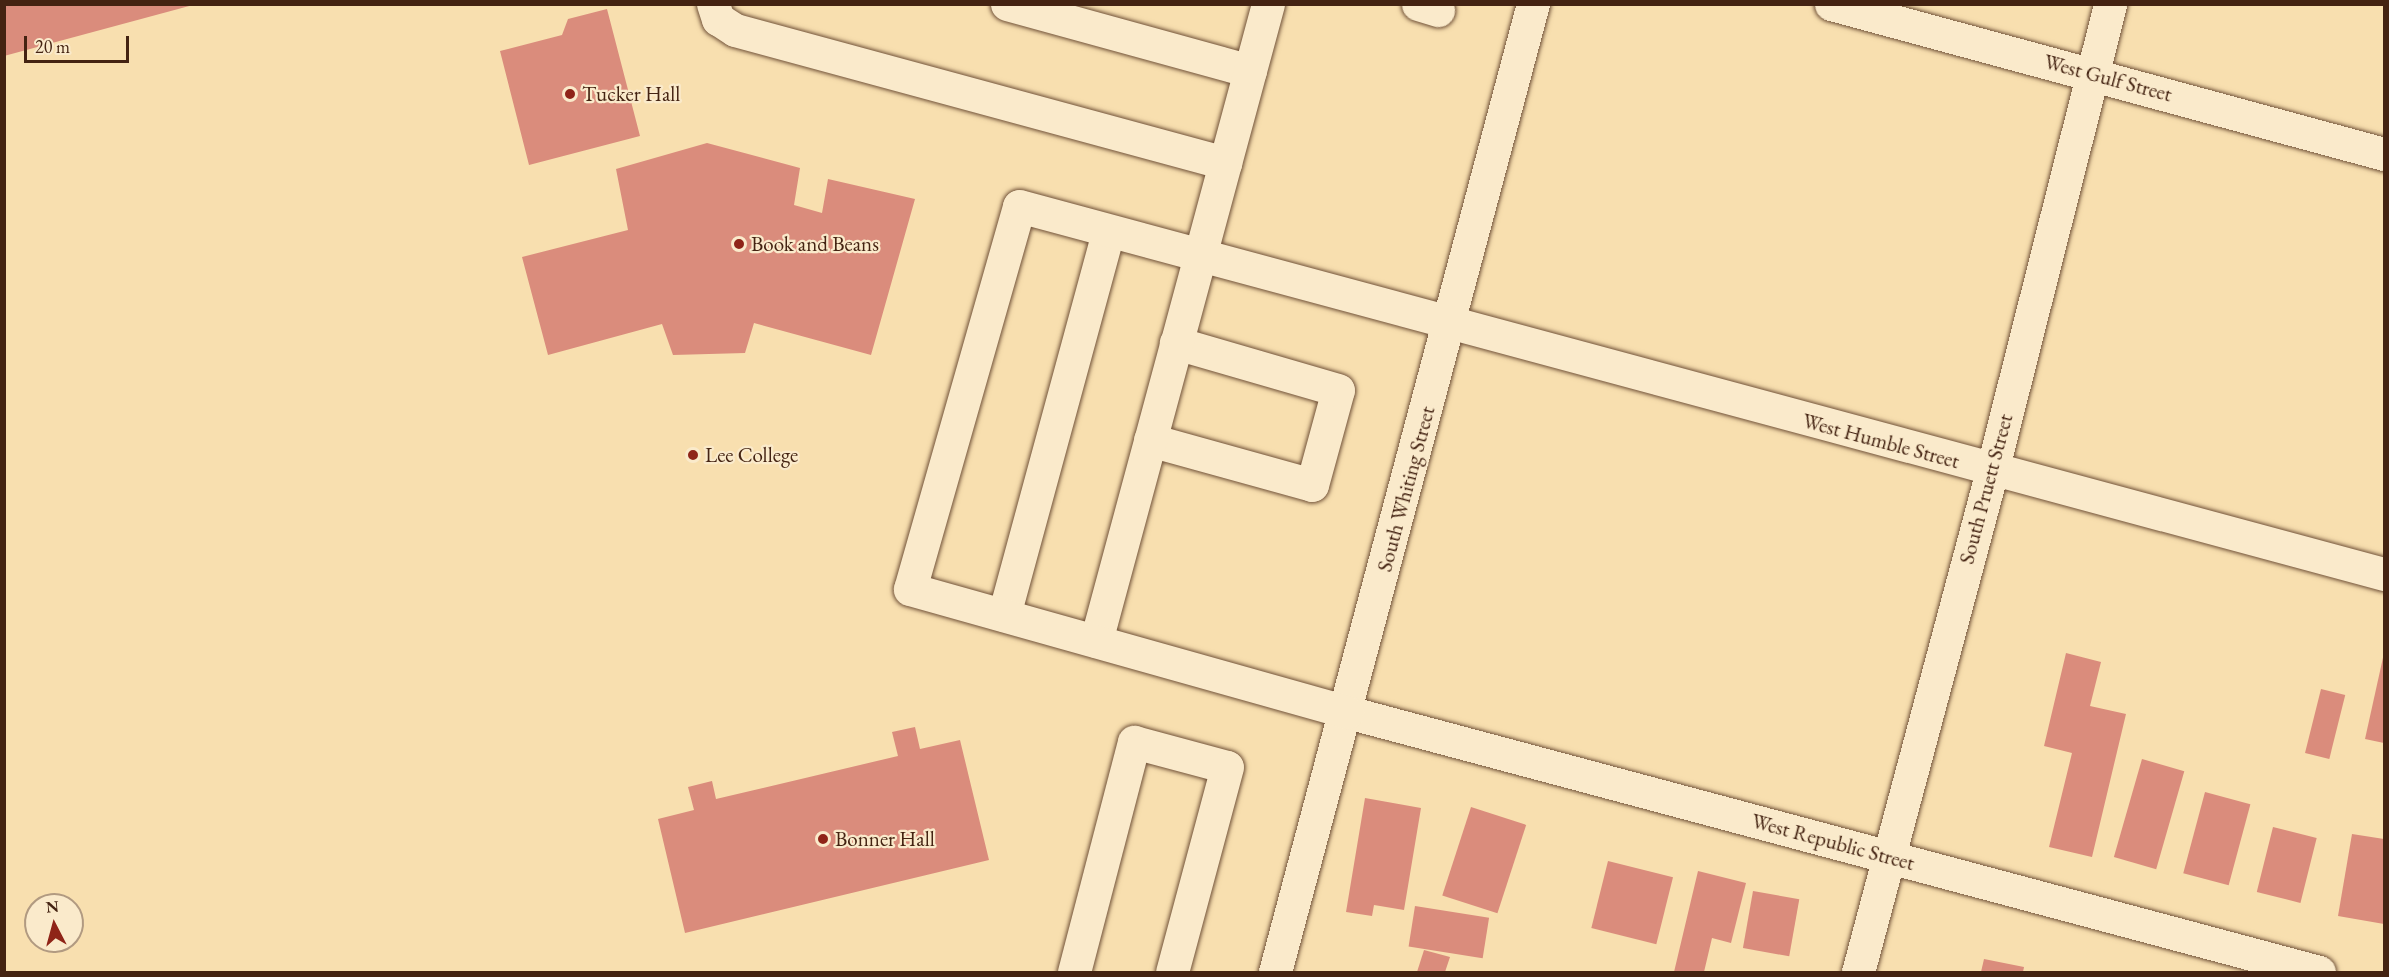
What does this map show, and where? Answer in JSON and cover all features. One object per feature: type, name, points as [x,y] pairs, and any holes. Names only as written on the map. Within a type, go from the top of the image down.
[{"type":"street","points":[[713,4],[718,18],[735,30],[1225,163]]},
{"type":"street","points":[[1007,4],[1250,71]]},
{"type":"street","points":[[1096,641],[1268,4]]},
{"type":"street","name":"South Whiting Street","points":[[1275,972],[1347,712],[1533,4]]},
{"type":"street","name":"West Gulf Street","points":[[1832,4],[2385,154]]},
{"type":"street","name":"South Pruett Street","points":[[1858,972],[1992,471],[2110,4]]},
{"type":"street","name":"West Humble Street","points":[[1004,615],[910,589],[1019,206],[1992,471],[2385,574]]},
{"type":"street","points":[[1004,615],[1108,231]]},
{"type":"street","points":[[1150,440],[1312,485],[1338,390],[1176,343]]},
{"type":"street","name":"West Republic Street","points":[[1004,615],[1347,712],[2319,972]]},
{"type":"street","points":[[1074,972],[1134,742],[1227,767],[1172,972]]},
{"type":"building","points":[[4,4],[193,4],[193,5],[4,56]]},
{"type":"building","name":"Tucker Hall","points":[[607,9],[640,136],[529,165],[500,51],[562,35],[568,19]]},
{"type":"building","name":"Book and Beans","points":[[707,143],[800,168],[794,205],[822,213],[828,179],[915,199],[871,355],[754,323],[745,353],[673,355],[662,324],[548,355],[522,257],[628,230],[616,169]]},
{"type":"building","points":[[2066,653],[2101,662],[2090,706],[2126,714],[2092,857],[2049,847],[2072,753],[2044,746]]},
{"type":"building","points":[[2384,653],[2384,743],[2365,739]]},
{"type":"building","points":[[2321,689],[2345,695],[2329,759],[2305,753]]},
{"type":"building","name":"Bonner Hall","points":[[915,727],[920,749],[960,740],[989,860],[685,933],[658,819],[694,810],[688,787],[712,781],[716,799],[898,756],[892,732]]},
{"type":"building","points":[[2142,759],[2184,771],[2156,869],[2114,857]]},
{"type":"building","points":[[2205,792],[2250,804],[2229,885],[2183,873]]},
{"type":"building","points":[[1365,798],[1421,808],[1404,910],[1374,905],[1372,916],[1346,912]]},
{"type":"building","points":[[1471,807],[1526,825],[1497,913],[1442,895]]},
{"type":"building","points":[[2273,827],[2317,838],[2300,903],[2257,892]]},
{"type":"building","points":[[2352,834],[2384,839],[2384,924],[2338,916]]},
{"type":"building","points":[[1608,861],[1673,877],[1656,944],[1591,928]]},
{"type":"building","points":[[1698,871],[1746,883],[1731,943],[1712,938],[1704,972],[1674,972]]},
{"type":"building","points":[[1753,891],[1799,899],[1789,956],[1743,948]]},
{"type":"building","points":[[1415,906],[1489,918],[1483,958],[1409,946]]},
{"type":"building","points":[[1424,950],[1450,957],[1445,972],[1417,972]]},
{"type":"building","points":[[1984,959],[2024,967],[2023,972],[1981,972]]},
{"type":"place","name":"Tucker Hall","points":[[570,94]]},
{"type":"place","name":"Book and Beans","points":[[739,244]]},
{"type":"place","name":"Lee College","points":[[693,455]]},
{"type":"place","name":"Bonner Hall","points":[[823,839]]}]
